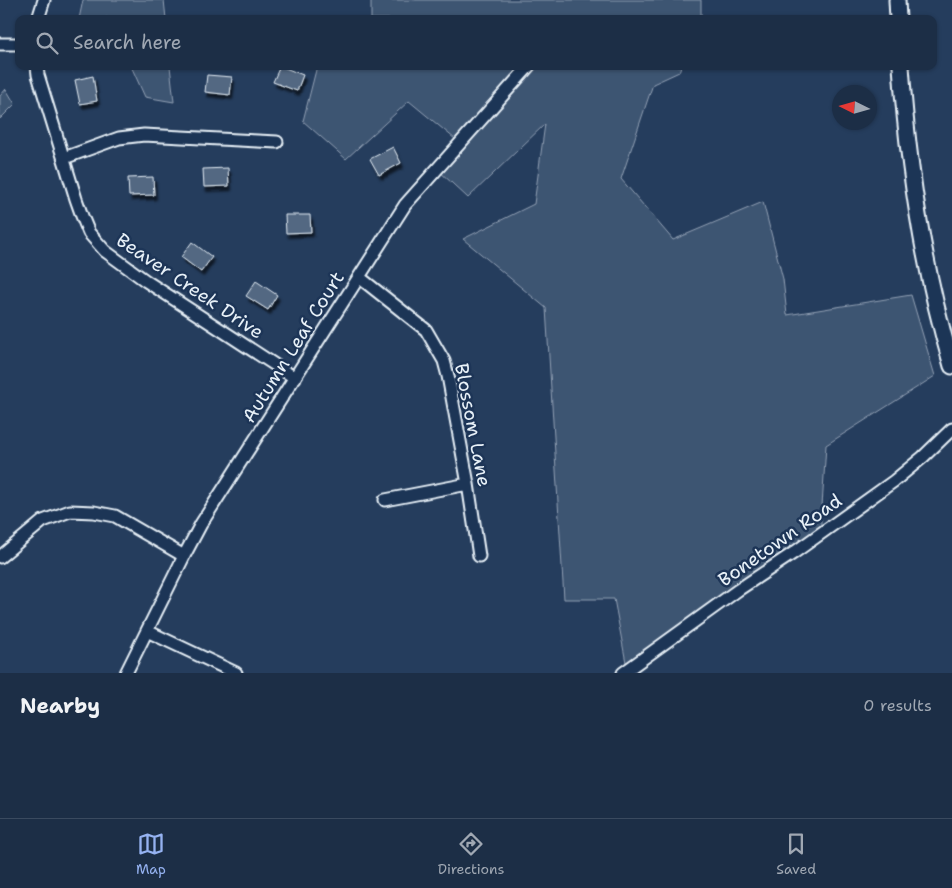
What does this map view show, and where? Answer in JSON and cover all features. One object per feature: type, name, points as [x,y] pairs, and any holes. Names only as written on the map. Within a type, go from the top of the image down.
[{"type":"main road","points":[[897,0],[898,15]]},
{"type":"main road","points":[[901,70],[909,155],[917,213],[933,294],[952,366]]},
{"type":"street","points":[[39,15],[44,0]]},
{"type":"street","points":[[0,44],[15,44]]},
{"type":"street","name":"Beaver Creek Drive","points":[[37,70],[82,216],[89,233],[105,251],[146,281],[295,378]]},
{"type":"street","name":"Autumn Leaf Court","points":[[126,673],[201,524],[405,205],[525,70]]},
{"type":"street","points":[[64,158],[119,138],[144,135],[277,142]]},
{"type":"street","name":"Blossom Lane","points":[[359,277],[426,330],[444,361],[468,484],[479,556]]},
{"type":"street","name":"Bonetown Road","points":[[623,673],[738,590],[894,482],[952,429]]},
{"type":"street","points":[[386,500],[468,484]]},
{"type":"street","points":[[0,557],[43,522],[70,511],[94,512],[114,516],[184,556]]},
{"type":"street","points":[[147,631],[236,673]]},
{"type":"shaded area","points":[[83,0],[164,0],[166,15],[80,15]]},
{"type":"shaded area","points":[[371,0],[701,0],[701,15],[371,15]]},
{"type":"shaded area","points":[[133,70],[170,70],[174,102],[145,97]]},
{"type":"shaded area","points":[[316,70],[680,70],[653,84],[621,179],[673,240],[763,202],[783,279],[787,315],[911,295],[935,376],[826,445],[820,537],[628,673],[614,599],[564,599],[546,308],[463,239],[534,204],[545,124],[468,198],[438,170],[461,144],[409,101],[346,159],[303,121]]},
{"type":"shaded area","points":[[6,89],[15,104],[0,119],[0,96]]},
{"type":"building","points":[[278,70],[290,70],[303,75],[297,91],[273,82]]},
{"type":"building","points":[[207,75],[232,77],[230,95],[205,92]]},
{"type":"building","points":[[93,76],[97,101],[80,104],[75,80]]},
{"type":"building","points":[[393,147],[401,163],[379,175],[370,159]]},
{"type":"building","points":[[228,168],[229,186],[204,187],[203,169]]},
{"type":"building","points":[[153,177],[154,195],[129,196],[128,178]]},
{"type":"building","points":[[285,215],[310,215],[311,232],[286,233]]},
{"type":"building","points":[[192,242],[212,257],[201,272],[181,257]]},
{"type":"building","points":[[256,281],[277,295],[268,310],[246,296]]}]
